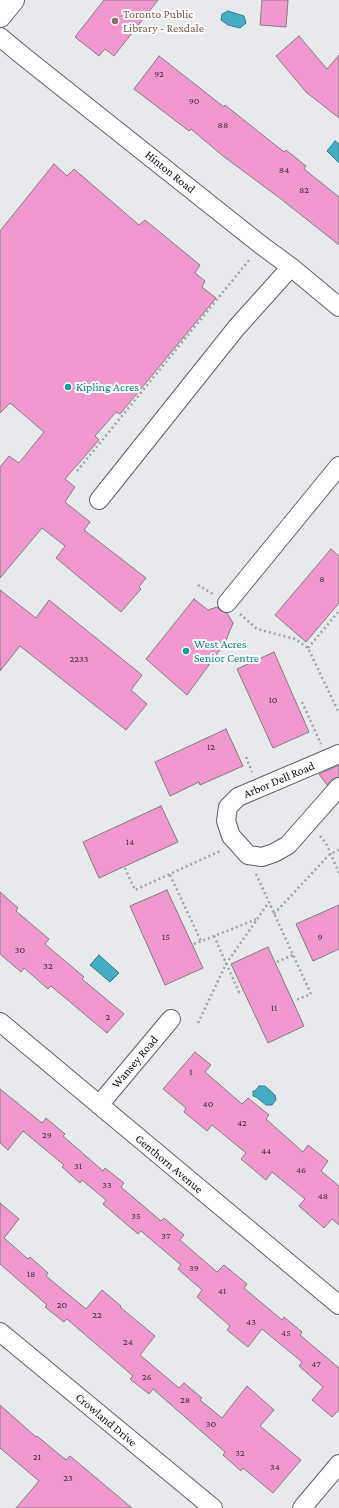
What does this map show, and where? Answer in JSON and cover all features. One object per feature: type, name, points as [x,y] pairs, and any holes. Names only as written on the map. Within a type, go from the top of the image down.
[{"type":"main road","points":[[0,16],[13,0]]},
{"type":"street","name":"Hinton Road","points":[[0,37],[261,245],[291,267],[339,307]]},
{"type":"street","points":[[99,500],[237,327],[291,267]]},
{"type":"street","points":[[227,603],[339,466]]},
{"type":"street","name":"Arbor Dell Road","points":[[242,849],[232,836],[226,821],[228,807],[238,797],[333,756]]},
{"type":"street","points":[[242,849],[262,857],[274,853],[288,845],[339,787]]},
{"type":"street","name":"Wansey Road","points":[[99,1105],[171,1019]]},
{"type":"street","name":"Genthorn Avenue","points":[[0,1022],[339,1305]]},
{"type":"street","name":"Crowland Drive","points":[[0,1332],[213,1508]]},
{"type":"street","points":[[302,1508],[339,1464]]},
{"type":"path","points":[[77,471],[261,245]]},
{"type":"path","points":[[198,585],[227,603],[257,629],[295,639],[308,648],[339,713]]},
{"type":"path","points":[[308,648],[339,611]]},
{"type":"path","points":[[302,702],[333,756]]},
{"type":"path","points":[[308,822],[326,844],[339,873]]},
{"type":"path","points":[[125,868],[135,890],[170,875],[242,849],[269,901],[311,994],[296,1000]]},
{"type":"path","points":[[274,914],[330,854],[339,850]]},
{"type":"path","points":[[170,875],[201,941]]},
{"type":"path","points":[[198,1023],[226,964],[269,901]]},
{"type":"path","points":[[194,944],[258,919]]},
{"type":"path","points":[[214,936],[239,992],[244,990]]},
{"type":"path","points":[[277,962],[293,955]]},
{"type":"water","points":[[228,11],[244,16],[246,23],[240,28],[228,25],[221,20],[222,14]]},
{"type":"water","points":[[335,141],[339,144],[339,163],[327,151]]},
{"type":"water","points":[[99,955],[119,973],[110,982],[90,965]]},
{"type":"water","points":[[259,1086],[265,1086],[275,1095],[276,1100],[272,1105],[266,1105],[253,1096],[253,1091],[255,1091]]},
{"type":"building","name":"Toronto Public Library - Rexdale","points":[[104,0],[158,0],[114,56],[105,49],[99,56],[75,37]]},
{"type":"building","points":[[262,0],[288,0],[286,27],[260,25]]},
{"type":"building","points":[[299,36],[327,69],[339,55],[339,118],[306,92],[276,56]]},
{"type":"building","points":[[159,56],[224,107],[225,105],[284,152],[286,150],[306,166],[304,169],[339,197],[339,245],[223,156],[191,129],[189,131],[134,89]]},
{"type":"building","name":"Kipling Acres","points":[[54,164],[67,176],[74,169],[139,225],[145,220],[200,265],[195,273],[205,281],[202,287],[216,298],[120,414],[116,412],[95,436],[99,440],[65,479],[75,487],[65,502],[90,522],[84,530],[146,578],[139,587],[141,589],[121,612],[56,558],[65,546],[42,528],[0,578],[0,467],[9,456],[19,463],[44,432],[10,403],[0,413],[0,231]]},
{"type":"building","points":[[331,549],[339,556],[339,603],[306,642],[275,615]]},
{"type":"building","points":[[0,590],[36,618],[49,600],[142,675],[131,690],[147,704],[126,730],[20,646],[0,671]]},
{"type":"building","name":"West Acres Senior Centre","points":[[194,599],[208,610],[217,607],[221,611],[227,613],[233,623],[225,643],[187,695],[146,659]]},
{"type":"building","points":[[274,652],[309,732],[273,748],[237,669]]},
{"type":"building","points":[[226,729],[243,766],[200,785],[199,782],[170,796],[155,762]]},
{"type":"building","points":[[339,765],[339,777],[331,780],[327,785],[319,774]]},
{"type":"building","points":[[161,806],[178,842],[99,878],[83,842]]},
{"type":"building","points":[[167,890],[203,968],[165,985],[130,906]]},
{"type":"building","points":[[0,892],[18,908],[16,911],[49,939],[45,944],[84,977],[82,979],[124,1014],[107,1033],[51,986],[48,989],[24,968],[21,972],[0,954]]},
{"type":"building","points":[[339,905],[339,949],[313,961],[296,924]]},
{"type":"building","points":[[268,947],[304,1026],[268,1043],[231,964]]},
{"type":"building","points":[[195,1052],[211,1065],[205,1072],[242,1104],[248,1098],[269,1115],[266,1119],[303,1152],[308,1145],[328,1161],[321,1171],[339,1186],[339,1225],[332,1219],[324,1228],[299,1206],[305,1199],[272,1172],[266,1180],[241,1159],[246,1153],[212,1125],[207,1131],[184,1112],[186,1108],[163,1089]]},
{"type":"building","points":[[0,1089],[42,1123],[46,1118],[65,1134],[63,1136],[103,1171],[105,1168],[124,1183],[121,1187],[161,1221],[164,1218],[184,1235],[180,1240],[217,1272],[224,1265],[247,1284],[244,1288],[282,1320],[284,1317],[302,1332],[300,1335],[339,1368],[339,1410],[332,1417],[312,1400],[323,1387],[299,1366],[302,1362],[262,1329],[248,1347],[227,1330],[230,1326],[197,1297],[202,1290],[178,1269],[181,1265],[141,1231],[138,1234],[103,1204],[106,1200],[82,1180],[80,1183],[62,1167],[64,1165],[23,1131],[8,1150],[0,1143]]},
{"type":"building","points":[[0,1203],[19,1219],[4,1238],[28,1259],[30,1257],[48,1273],[46,1276],[86,1309],[102,1290],[121,1306],[120,1307],[155,1336],[140,1355],[179,1388],[184,1383],[202,1398],[200,1400],[222,1418],[247,1386],[274,1410],[260,1426],[301,1460],[273,1493],[243,1468],[241,1471],[223,1455],[225,1452],[153,1389],[149,1394],[130,1379],[133,1376],[67,1319],[64,1322],[45,1307],[47,1305],[0,1264]]},
{"type":"building","points":[[0,1405],[36,1437],[37,1436],[66,1460],[70,1456],[132,1508],[16,1508],[39,1481],[0,1448]]},
{"type":"place","name":"Toronto Public Library - Rexdale","points":[[115,21]]},
{"type":"place","name":"Kipling Acres","points":[[68,387]]},
{"type":"place","name":"West Acres Senior Centre","points":[[186,651]]}]
